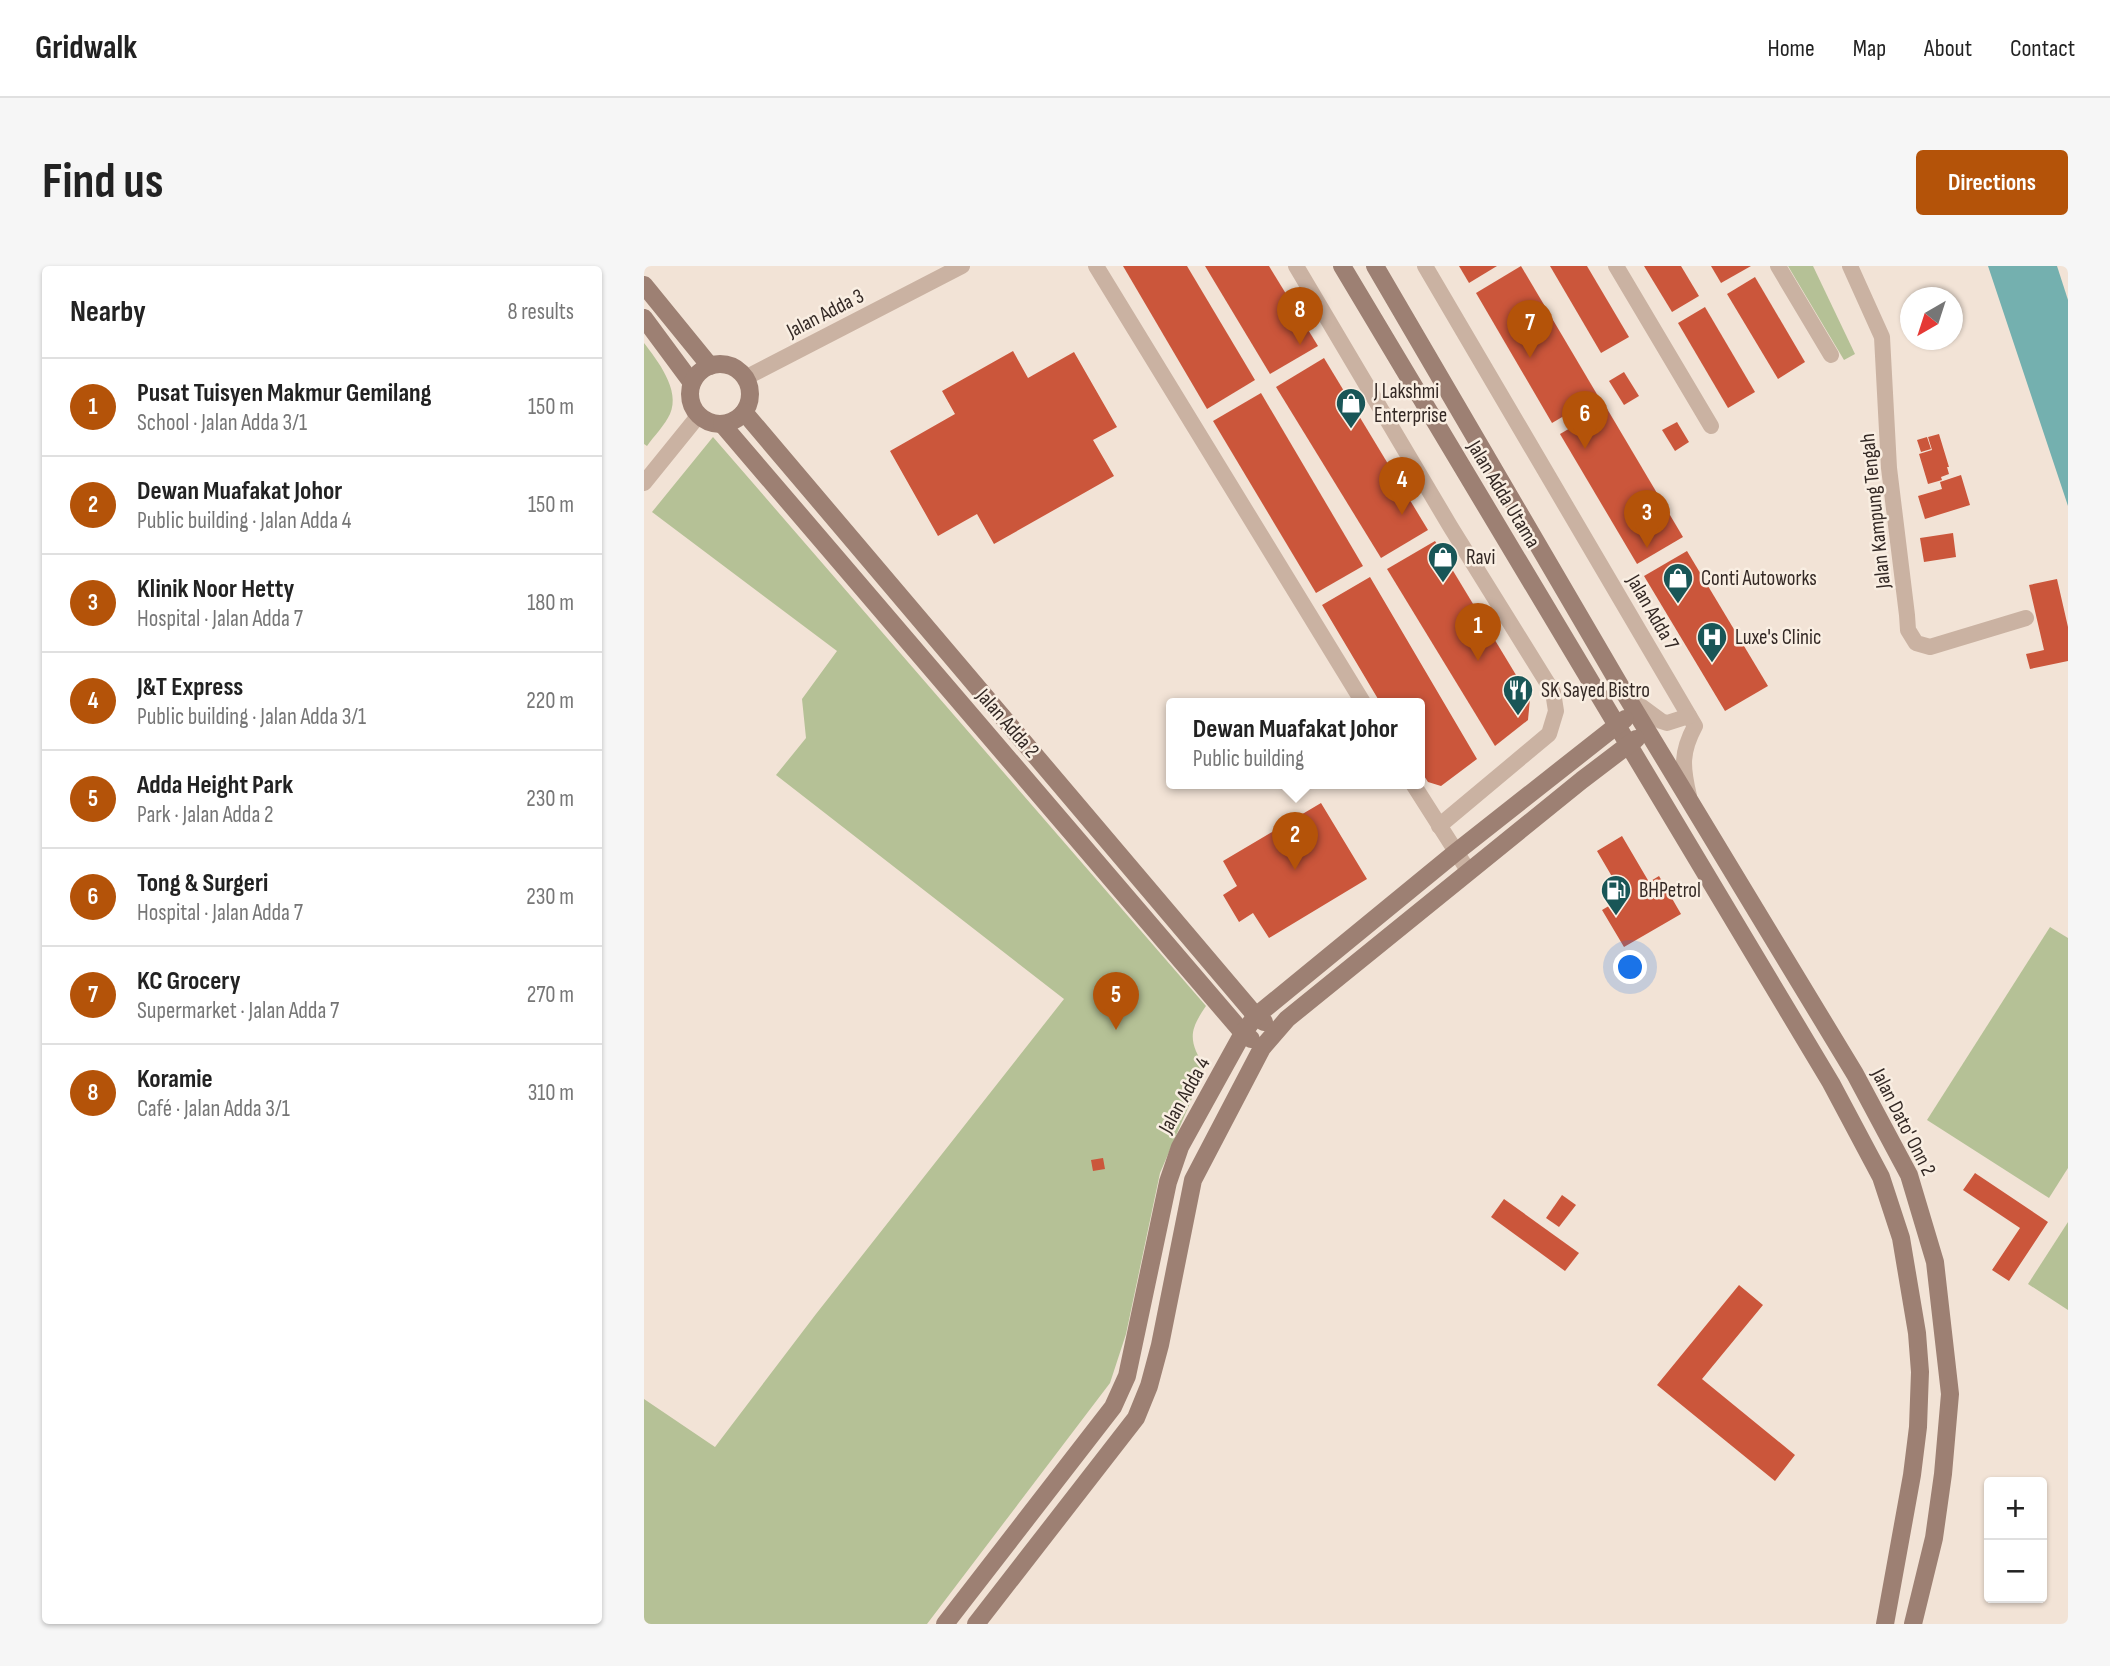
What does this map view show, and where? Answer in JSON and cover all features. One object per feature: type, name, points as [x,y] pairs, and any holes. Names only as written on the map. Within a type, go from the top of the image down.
[{"type":"street","name":"Jalan Adda 3","points":[[745,377],[962,266]]},
{"type":"street","points":[[1096,266],[1360,698]]},
{"type":"street","points":[[1296,266],[1450,526],[1553,692],[1556,711],[1549,734],[1438,826]]},
{"type":"street","name":"Jalan Adda Utama","points":[[1342,266],[1628,745]]},
{"type":"street","name":"Jalan Adda Utama","points":[[1375,266],[1648,732]]},
{"type":"street","name":"Jalan Adda 7","points":[[1425,266],[1692,721]]},
{"type":"street","points":[[1616,266],[1711,425]]},
{"type":"street","points":[[1778,266],[1831,355]]},
{"type":"street","name":"Jalan Kampung Tengah","points":[[1850,266],[1882,337],[1889,468],[1908,630],[1916,643],[1930,647],[2026,618]]},
{"type":"street","points":[[644,285],[710,366]]},
{"type":"street","points":[[644,318],[692,383]]},
{"type":"street","points":[[644,483],[699,415],[691,400],[692,383],[696,376],[718,364],[733,367],[745,377],[750,395],[744,412],[722,424]]},
{"type":"street","name":"Jalan Adda 2","points":[[744,412],[1256,1016],[1275,1031]]},
{"type":"street","name":"Jalan Adda 2","points":[[699,415],[706,420],[722,424],[1244,1034],[1262,1048]]},
{"type":"street","points":[[1625,694],[1661,721],[1692,721],[1683,769],[1690,802]]},
{"type":"street","name":"Jalan Adda 4","points":[[945,1624],[1121,1394],[1136,1340],[1168,1182],[1180,1146],[1256,1016],[1455,853],[1636,712]]},
{"type":"street","points":[[976,1624],[1136,1418],[1149,1386],[1160,1345],[1193,1180],[1262,1048],[1287,1019],[1628,745],[1648,732]]},
{"type":"street","name":"Jalan Dato' Onn 2","points":[[1648,732],[1855,1074],[1909,1175],[1935,1262],[1950,1394],[1944,1474],[1934,1538],[1913,1624]]},
{"type":"street","points":[[1628,745],[1831,1083],[1881,1177],[1901,1238],[1917,1333],[1920,1372],[1918,1427],[1885,1624]]},
{"type":"street","points":[[1416,789],[1469,872]]},
{"type":"street","points":[[1219,972],[1248,995],[1258,998],[1271,996],[1292,986]]},
{"type":"green space","points":[[1788,266],[1813,266],[1855,354],[1844,360]]},
{"type":"green space","points":[[644,343],[666,376],[673,405],[670,414],[647,446],[644,444]]},
{"type":"green space","points":[[713,437],[1206,1006],[1196,1023],[1193,1037],[1196,1051],[1205,1068],[1160,1173],[1126,1334],[1110,1383],[927,1624],[644,1624],[644,1399],[715,1447],[1064,999],[776,775],[806,738],[802,699],[837,651],[652,512]]},
{"type":"green space","points":[[2050,927],[2068,938],[2068,1168],[2049,1198],[1927,1120]]},
{"type":"green space","points":[[2068,1222],[2068,1310],[2028,1284]]},
{"type":"water","points":[[1988,266],[2057,266],[2068,300],[2068,506]]},
{"type":"building","points":[[1123,266],[1187,266],[1255,380],[1207,409]]},
{"type":"building","points":[[1205,266],[1269,266],[1318,346],[1270,374]]},
{"type":"building","points":[[1459,266],[1497,266],[1469,283]]},
{"type":"building","points":[[1521,266],[1598,396],[1552,423],[1476,293]]},
{"type":"building","points":[[1550,266],[1587,266],[1629,337],[1601,353]]},
{"type":"building","points":[[1644,266],[1681,266],[1699,296],[1672,312]]},
{"type":"building","points":[[1711,266],[1751,266],[1721,283]]},
{"type":"building","points":[[1755,277],[1805,362],[1778,379],[1727,294]]},
{"type":"building","points":[[1705,307],[1755,392],[1728,408],[1678,323]]},
{"type":"building","points":[[1013,351],[1028,378],[1074,352],[1117,427],[1093,440],[1114,476],[994,544],[977,514],[938,536],[890,451],[955,414],[942,391]]},
{"type":"building","points":[[1324,358],[1428,530],[1381,558],[1276,387]]},
{"type":"building","points":[[1624,372],[1639,396],[1624,405],[1609,381]]},
{"type":"building","points":[[1261,393],[1363,566],[1316,593],[1213,421]]},
{"type":"building","points":[[1606,407],[1683,537],[1637,564],[1560,434]]},
{"type":"building","points":[[1677,422],[1689,442],[1675,451],[1662,430]]},
{"type":"building","points":[[1939,434],[1949,474],[1941,477],[1942,480],[1928,484],[1919,454],[1932,450],[1928,437]]},
{"type":"building","points":[[1927,437],[1931,449],[1921,452],[1917,440]]},
{"type":"building","points":[[1961,475],[1970,505],[1925,519],[1918,496],[1942,489],[1940,482]]},
{"type":"building","points":[[1953,533],[1956,557],[1924,562],[1920,538]]},
{"type":"building","points":[[1435,541],[1530,698],[1528,720],[1495,746],[1387,569]]},
{"type":"building","points":[[1687,551],[1768,686],[1725,711],[1644,576]]},
{"type":"building","points":[[1370,577],[1477,759],[1441,786],[1428,782],[1425,777],[1425,698],[1377,698],[1322,605]]},
{"type":"building","points":[[2057,579],[2068,627],[2068,661],[2030,669],[2026,654],[2044,650],[2029,585]]},
{"type":"building","points":[[1321,803],[1367,879],[1269,938],[1253,913],[1239,922],[1223,895],[1237,886],[1223,861]]},
{"type":"building","points":[[1622,836],[1649,882],[1659,876],[1681,914],[1624,947],[1602,910],[1624,897],[1597,851]]},
{"type":"building","points":[[1103,1158],[1105,1169],[1093,1171],[1091,1160]]},
{"type":"building","points":[[1975,1173],[2048,1222],[2009,1281],[1992,1270],[2020,1228],[1963,1190]]},
{"type":"building","points":[[1562,1195],[1576,1205],[1559,1227],[1546,1218]]},
{"type":"building","points":[[1504,1199],[1579,1253],[1565,1271],[1491,1217]]},
{"type":"building","points":[[1739,1285],[1763,1305],[1702,1379],[1795,1455],[1775,1481],[1657,1385]]},
{"type":"place","name":"Koramie","points":[[1300,345]]},
{"type":"place","name":"KC Grocery","points":[[1530,358]]},
{"type":"place","name":"J Lakshmi Enterprise","points":[[1351,430]]},
{"type":"place","name":"Tong & Surgeri","points":[[1585,449]]},
{"type":"place","name":"J&T Express","points":[[1402,515]]},
{"type":"place","name":"Klinik Noor Hetty","points":[[1647,548]]},
{"type":"place","name":"Ravi","points":[[1443,584]]},
{"type":"place","name":"Conti Autoworks","points":[[1678,605]]},
{"type":"place","name":"Pusat Tuisyen Makmur Gemilang","points":[[1478,661]]},
{"type":"place","name":"Luxe's Clinic","points":[[1712,664]]},
{"type":"place","name":"SK Sayed Bistro","points":[[1518,717]]},
{"type":"place","name":"Dewan Muafakat Johor","points":[[1295,870]]},
{"type":"place","name":"BHPetrol","points":[[1616,917]]},
{"type":"place","name":"Adda Height Park","points":[[1116,1030]]}]
